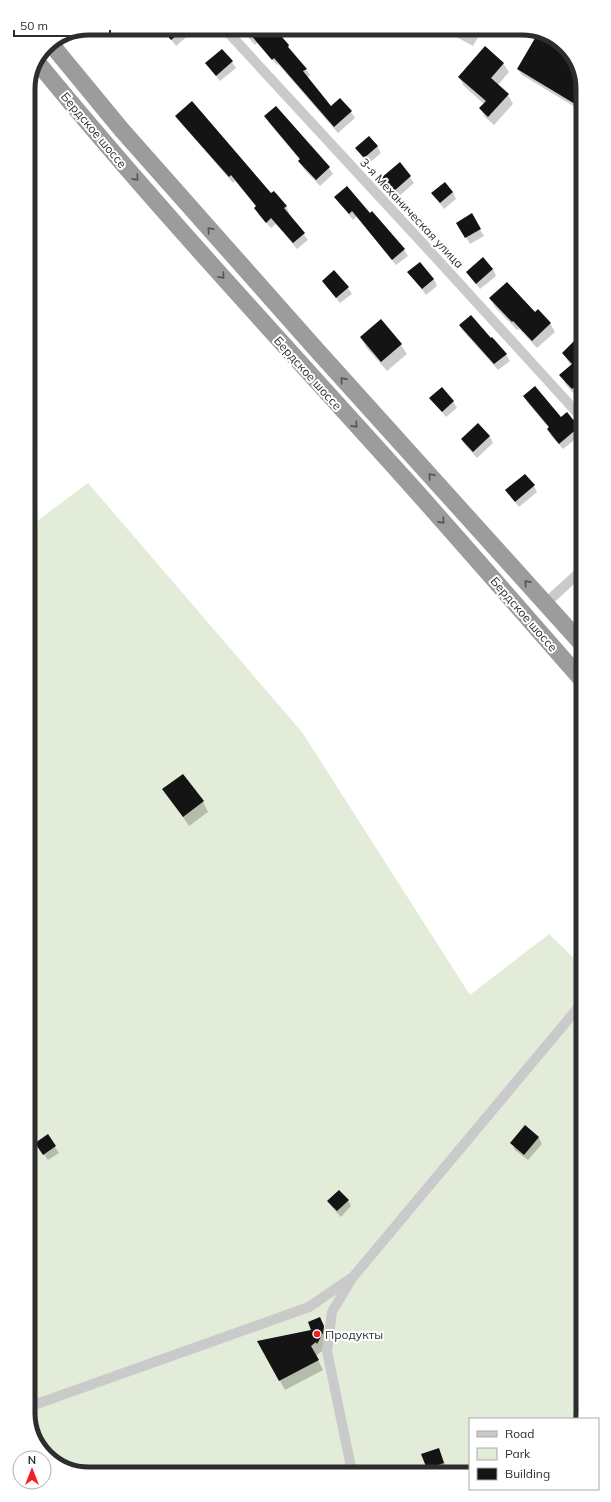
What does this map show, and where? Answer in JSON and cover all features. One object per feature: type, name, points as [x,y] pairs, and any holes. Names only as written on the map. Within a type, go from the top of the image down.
[{"type":"highway","name":"Бердское шоссе","points":[[54,47],[131,141],[576,637]]},
{"type":"highway","name":"Бердское шоссе","points":[[41,66],[107,146],[297,360],[407,481],[576,673]]},
{"type":"street","name":"3-я Механическая улица","points":[[230,35],[576,412]]},
{"type":"street","points":[[546,603],[576,576]]},
{"type":"street","points":[[351,1467],[327,1351],[332,1312],[354,1277],[576,1010]]},
{"type":"street","points":[[35,1405],[309,1307],[354,1277]]},
{"type":"green space","points":[[88,483],[302,732],[470,995],[549,934],[576,960],[576,1418],[469,1418],[469,1467],[86,1467],[62,1460],[52,1452],[52,1450],[48,1449],[38,1430],[35,1413],[35,523]]},
{"type":"building","points":[[167,35],[177,35],[171,40]]},
{"type":"building","points":[[251,35],[280,35],[289,45],[288,47],[307,69],[303,71],[331,106],[340,98],[352,111],[334,127],[274,58],[272,60]]},
{"type":"building","points":[[536,37],[555,46],[565,56],[573,72],[576,82],[576,105],[517,69]]},
{"type":"building","points":[[485,46],[504,63],[491,78],[509,94],[488,117],[479,108],[486,101],[458,77]]},
{"type":"building","points":[[222,49],[233,61],[216,76],[205,63]]},
{"type":"building","points":[[192,101],[271,193],[274,191],[287,206],[284,208],[305,233],[293,243],[271,218],[266,223],[254,208],[256,206],[231,175],[229,177],[175,116]]},
{"type":"building","points":[[276,106],[330,167],[316,180],[298,161],[300,159],[264,116]]},
{"type":"building","points":[[369,136],[378,146],[364,158],[355,148]]},
{"type":"building","points":[[400,162],[411,176],[393,192],[381,178]]},
{"type":"building","points":[[445,182],[453,192],[440,203],[431,193]]},
{"type":"building","points":[[347,186],[370,213],[372,211],[405,249],[392,260],[352,211],[349,214],[334,197]]},
{"type":"building","points":[[472,213],[481,229],[465,238],[456,223]]},
{"type":"building","points":[[483,257],[493,269],[476,284],[466,272]]},
{"type":"building","points":[[420,262],[434,279],[422,289],[407,272]]},
{"type":"building","points":[[334,270],[349,287],[336,298],[322,281]]},
{"type":"building","points":[[507,282],[535,312],[538,309],[551,323],[532,341],[489,298]]},
{"type":"building","points":[[471,315],[507,354],[494,364],[459,325]]},
{"type":"building","points":[[381,319],[402,344],[381,362],[360,337]]},
{"type":"building","points":[[575,340],[576,341],[576,385],[572,389],[559,375],[572,364],[562,353]]},
{"type":"building","points":[[535,386],[561,417],[567,412],[576,423],[576,430],[559,444],[547,429],[549,427],[523,396]]},
{"type":"building","points":[[442,387],[454,401],[442,412],[429,398]]},
{"type":"building","points":[[478,423],[490,436],[473,452],[461,439]]},
{"type":"building","points":[[525,474],[535,485],[515,502],[505,490]]},
{"type":"building","points":[[183,774],[204,801],[183,817],[162,789]]},
{"type":"building","points":[[525,1125],[539,1137],[524,1155],[510,1143]]},
{"type":"building","points":[[48,1134],[56,1146],[43,1155],[35,1143]]},
{"type":"building","points":[[339,1190],[349,1200],[337,1211],[327,1201]]},
{"type":"building","points":[[320,1317],[324,1326],[323,1333],[317,1344],[316,1342],[311,1346],[319,1360],[279,1381],[257,1341],[311,1330],[308,1322]]},
{"type":"building","points":[[439,1448],[444,1463],[433,1467],[426,1467],[421,1454]]},
{"type":"place","name":"Продукты","points":[[317,1334]]}]
